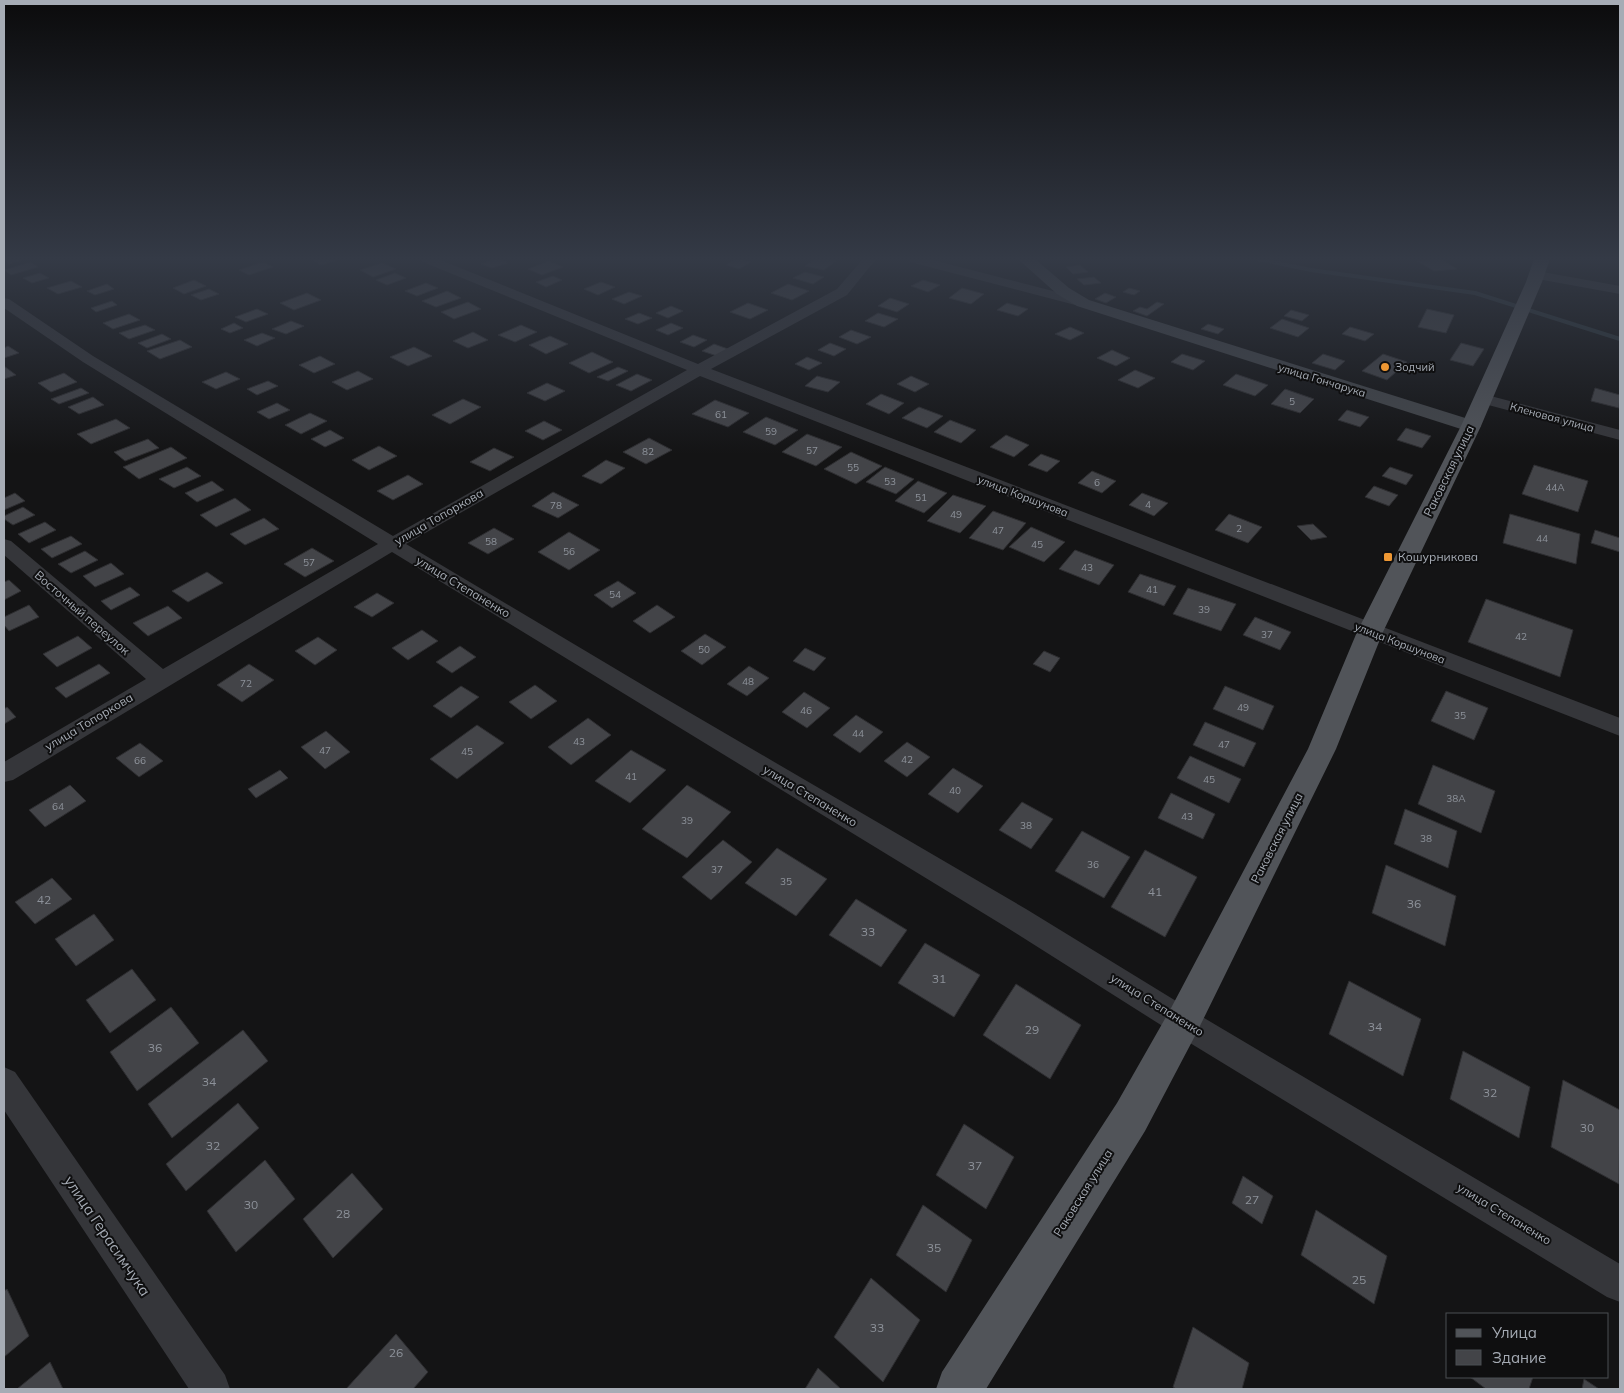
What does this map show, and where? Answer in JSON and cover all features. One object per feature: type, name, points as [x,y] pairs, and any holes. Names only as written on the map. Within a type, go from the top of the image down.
[{"type":"main road","name":"Раковская улица","points":[[959,1389],[1131,1116],[1183,1022],[1322,750],[1370,632],[1471,426],[1516,324]]},
{"type":"street","name":"улица Степаненко","points":[[36,324],[88,359],[392,544],[1620,1284]]},
{"type":"street","name":"улица Коршунова","points":[[586,324],[699,370],[1620,728]]},
{"type":"street","name":"улица Топоркова","points":[[4,773],[392,544],[783,324]]},
{"type":"street","name":"улица Гончарука","points":[[1149,324],[1471,426]]},
{"type":"street","name":"Кленовая улица","points":[[1483,399],[1620,435]]},
{"type":"street","name":"Восточный переулок","points":[[4,545],[160,680]]},
{"type":"street","name":"улица Герасимчука","points":[[4,1083],[211,1389]]},
{"type":"building","points":[[105,324],[128,324],[113,329]]},
{"type":"building","points":[[232,324],[243,328],[230,333],[221,329]]},
{"type":"building","points":[[284,324],[304,326],[286,334],[272,329]]},
{"type":"building","points":[[669,324],[683,328],[668,335],[656,330]]},
{"type":"building","points":[[875,324],[889,324],[884,327]]},
{"type":"building","points":[[1208,324],[1224,329],[1218,334],[1201,329]]},
{"type":"building","points":[[1275,324],[1297,324],[1309,328],[1298,337],[1270,328]]},
{"type":"building","points":[[1419,324],[1450,324],[1446,333],[1418,327]]},
{"type":"building","points":[[145,325],[155,330],[129,339],[119,333]]},
{"type":"building","points":[[521,325],[537,332],[515,342],[498,335]]},
{"type":"building","points":[[1070,327],[1084,333],[1070,340],[1055,334]]},
{"type":"building","points":[[1350,327],[1374,334],[1365,341],[1342,334]]},
{"type":"building","points":[[851,330],[871,337],[857,344],[839,337]]},
{"type":"building","points":[[473,332],[488,340],[468,348],[453,341]]},
{"type":"building","points":[[262,333],[275,338],[257,346],[244,340]]},
{"type":"building","points":[[162,334],[171,339],[147,348],[138,343]]},
{"type":"building","points":[[693,335],[707,340],[694,347],[680,342]]},
{"type":"building","points":[[550,336],[568,344],[546,354],[529,345]]},
{"type":"building","points":[[180,340],[192,347],[160,359],[147,351]]},
{"type":"building","points":[[830,343],[846,349],[834,356],[818,350]]},
{"type":"building","points":[[1461,343],[1484,349],[1473,366],[1450,360]]},
{"type":"building","points":[[714,344],[728,349],[717,356],[702,351]]},
{"type":"building","points":[[8,346],[19,353],[4,358],[4,348]]},
{"type":"building","points":[[414,347],[432,356],[408,366],[390,357]]},
{"type":"building","points":[[1112,350],[1130,358],[1116,366],[1097,358]]},
{"type":"building","points":[[592,352],[613,362],[589,373],[569,363]]},
{"type":"building","points":[[1182,354],[1205,361],[1193,370],[1171,362]]},
{"type":"building","points":[[1323,354],[1345,361],[1335,370],[1312,363]]},
{"type":"building","name":"Зодчий","points":[[1383,354],[1407,362],[1387,380],[1362,371]]},
{"type":"building","points":[[320,356],[335,364],[314,373],[299,365]]},
{"type":"building","points":[[807,357],[822,363],[809,370],[795,364]]},
{"type":"building","points":[[4,366],[16,375],[4,379]]},
{"type":"building","points":[[618,367],[628,371],[608,381],[597,377]]},
{"type":"building","points":[[1135,370],[1155,378],[1138,388],[1118,380]]},
{"type":"building","points":[[358,371],[373,379],[347,390],[332,382]]},
{"type":"building","points":[[226,372],[240,379],[216,389],[202,382]]},
{"type":"building","points":[[64,373],[77,382],[51,392],[38,383]]},
{"type":"building","points":[[637,374],[652,380],[631,391],[616,385]]},
{"type":"building","points":[[1236,374],[1268,385],[1255,396],[1223,385]]},
{"type":"building","points":[[817,376],[840,382],[828,392],[805,386]]},
{"type":"building","points":[[911,376],[929,384],[915,392],[897,384]]},
{"type":"building","points":[[268,381],[278,386],[257,395],[247,389]]},
{"type":"building","points":[[547,383],[565,391],[545,401],[527,393]]},
{"type":"building","points":[[81,388],[89,393],[59,404],[51,399]]},
{"type":"building","points":[[1595,388],[1620,395],[1619,408],[1591,401]]},
{"type":"building","points":[[1285,389],[1314,399],[1300,413],[1271,404]]},
{"type":"building","points":[[881,394],[904,403],[889,414],[866,404]]},
{"type":"building","points":[[93,397],[104,405],[79,414],[68,407]]},
{"type":"building","points":[[463,399],[481,407],[450,424],[432,415]]},
{"type":"building","points":[[715,400],[749,413],[728,427],[692,414]]},
{"type":"building","points":[[277,403],[290,410],[269,419],[257,412]]},
{"type":"building","points":[[919,407],[943,416],[927,428],[902,418]]},
{"type":"building","points":[[1347,410],[1369,417],[1360,427],[1338,420]]},
{"type":"building","points":[[310,413],[327,421],[301,434],[285,425]]},
{"type":"building","points":[[766,417],[798,430],[775,445],[743,432]]},
{"type":"building","points":[[116,419],[130,428],[91,444],[77,434]]},
{"type":"building","points":[[950,420],[976,430],[961,443],[934,432]]},
{"type":"building","points":[[544,421],[562,430],[543,440],[525,431]]},
{"type":"building","points":[[1406,428],[1431,436],[1422,448],[1397,440]]},
{"type":"building","points":[[330,430],[344,438],[325,447],[311,439]]},
{"type":"building","points":[[807,434],[842,447],[816,466],[782,452]]},
{"type":"building","points":[[1006,435],[1029,445],[1014,457],[990,447]]},
{"type":"building","points":[[649,438],[672,450],[646,464],[623,452]]},
{"type":"building","points":[[148,439],[159,448],[125,461],[114,452]]},
{"type":"building","points":[[379,446],[397,456],[369,470],[352,460]]},
{"type":"building","points":[[171,447],[187,458],[139,479],[123,467]]},
{"type":"building","points":[[494,448],[514,457],[490,471],[470,462]]},
{"type":"building","points":[[851,452],[882,466],[856,484],[824,469]]},
{"type":"building","points":[[1041,454],[1060,461],[1047,472],[1028,465]]},
{"type":"building","points":[[606,460],[625,468],[601,484],[582,476]]},
{"type":"building","points":[[1534,465],[1588,481],[1578,512],[1522,494]]},
{"type":"building","points":[[187,467],[201,476],[174,488],[159,479]]},
{"type":"building","points":[[885,467],[914,479],[896,494],[866,482]]},
{"type":"building","points":[[1390,467],[1413,475],[1406,485],[1382,476]]},
{"type":"building","points":[[1092,471],[1116,481],[1102,493],[1078,483]]},
{"type":"building","points":[[408,475],[423,484],[393,500],[377,491]]},
{"type":"building","points":[[212,481],[224,490],[197,502],[185,493]]},
{"type":"building","points":[[918,481],[947,493],[924,513],[895,501]]},
{"type":"building","points":[[1374,486],[1398,495],[1389,506],[1365,497]]},
{"type":"building","points":[[553,492],[579,505],[558,518],[532,506]]},
{"type":"building","points":[[15,493],[25,501],[4,510],[4,498]]},
{"type":"building","points":[[1142,493],[1168,503],[1154,516],[1129,505]]},
{"type":"building","points":[[953,495],[986,506],[960,533],[927,521]]},
{"type":"building","points":[[235,498],[251,510],[216,527],[200,515]]},
{"type":"building","points":[[23,507],[35,515],[13,525],[4,519],[4,516]]},
{"type":"building","points":[[993,511],[1026,523],[1003,550],[969,538]]},
{"type":"building","points":[[1229,514],[1262,527],[1248,543],[1215,530]]},
{"type":"building","points":[[1510,514],[1580,534],[1576,564],[1503,543]]},
{"type":"building","points":[[264,518],[279,529],[245,545],[230,534]]},
{"type":"building","points":[[45,522],[56,530],[29,543],[18,534]]},
{"type":"building","points":[[1313,524],[1327,537],[1311,540],[1297,526]]},
{"type":"building","points":[[1031,527],[1065,542],[1044,562],[1009,547]]},
{"type":"building","points":[[494,528],[514,539],[488,554],[468,543]]},
{"type":"building","points":[[1595,530],[1620,538],[1620,552],[1591,543]]},
{"type":"building","points":[[569,532],[600,550],[569,570],[538,552]]},
{"type":"building","points":[[71,536],[82,544],[52,558],[41,549]]},
{"type":"building","points":[[312,548],[334,561],[305,577],[284,564]]},
{"type":"building","points":[[1075,550],[1114,565],[1099,585],[1059,569]]},
{"type":"building","points":[[85,551],[98,560],[71,573],[58,564]]},
{"type":"building","points":[[111,563],[124,574],[95,587],[83,576]]},
{"type":"building","points":[[207,572],[223,583],[188,602],[172,591]]},
{"type":"building","points":[[1140,574],[1176,586],[1164,606],[1128,592]]},
{"type":"building","points":[[9,580],[21,591],[4,600],[4,582]]},
{"type":"building","points":[[618,581],[636,593],[612,608],[594,595]]},
{"type":"building","points":[[130,587],[140,595],[111,610],[101,601]]},
{"type":"building","points":[[1188,588],[1236,604],[1221,631],[1173,614]]},
{"type":"building","points":[[377,593],[394,603],[372,617],[354,607]]},
{"type":"building","points":[[1486,599],[1573,630],[1560,677],[1468,642]]},
{"type":"building","points":[[29,605],[39,617],[9,631],[4,625],[4,617]]},
{"type":"building","points":[[657,605],[675,617],[650,633],[633,621]]},
{"type":"building","points":[[168,606],[182,618],[148,636],[133,623]]},
{"type":"building","points":[[1255,617],[1291,632],[1280,650],[1243,635]]},
{"type":"building","points":[[422,630],[438,641],[408,660],[392,648]]},
{"type":"building","points":[[705,634],[726,647],[702,665],[681,651]]},
{"type":"building","points":[[78,636],[92,648],[57,667],[43,654]]},
{"type":"building","points":[[318,637],[337,650],[315,665],[295,651]]},
{"type":"building","points":[[460,646],[476,657],[452,673],[436,662]]},
{"type":"building","points":[[805,648],[826,658],[814,671],[793,661]]},
{"type":"building","points":[[1044,651],[1060,658],[1050,672],[1033,664]]},
{"type":"building","points":[[99,664],[110,673],[66,698],[55,688]]},
{"type":"building","points":[[249,664],[274,680],[242,702],[217,685]]},
{"type":"building","points":[[749,666],[769,678],[747,696],[727,684]]},
{"type":"building","points":[[535,685],[557,701],[531,719],[509,702]]},
{"type":"building","points":[[461,686],[479,697],[451,718],[433,706]]},
{"type":"building","points":[[1225,686],[1274,706],[1263,730],[1213,709]]},
{"type":"building","points":[[1446,691],[1488,708],[1474,740],[1431,721]]},
{"type":"building","points":[[804,692],[830,708],[807,728],[782,712]]},
{"type":"building","points":[[7,707],[16,717],[4,724],[4,709]]},
{"type":"building","points":[[856,715],[883,732],[860,753],[833,735]]},
{"type":"building","points":[[588,718],[611,735],[571,765],[548,747]]},
{"type":"building","points":[[1205,722],[1256,743],[1244,767],[1193,745]]},
{"type":"building","points":[[477,725],[504,743],[457,779],[430,759]]},
{"type":"building","points":[[326,731],[350,752],[325,769],[301,747]]},
{"type":"building","points":[[907,742],[930,757],[907,777],[884,761]]},
{"type":"building","points":[[140,743],[163,761],[139,777],[116,758]]},
{"type":"building","points":[[631,750],[666,770],[630,803],[595,781]]},
{"type":"building","points":[[1190,756],[1241,779],[1229,803],[1177,778]]},
{"type":"building","points":[[1433,765],[1495,791],[1481,833],[1418,804]]},
{"type":"building","points":[[953,768],[983,786],[958,813],[928,794]]},
{"type":"building","points":[[280,770],[288,778],[256,798],[248,789]]},
{"type":"building","points":[[70,785],[86,801],[45,827],[29,810]]},
{"type":"building","points":[[687,785],[731,812],[687,858],[642,829]]},
{"type":"building","points":[[1171,793],[1215,814],[1203,839],[1158,818]]},
{"type":"building","points":[[1022,802],[1053,819],[1031,849],[999,830]]},
{"type":"building","points":[[1405,809],[1457,831],[1448,868],[1394,844]]},
{"type":"building","points":[[1082,831],[1130,857],[1104,898],[1055,871]]},
{"type":"building","points":[[723,840],[752,862],[711,900],[682,877]]},
{"type":"building","points":[[777,848],[827,879],[796,916],[745,883]]},
{"type":"building","points":[[1145,850],[1197,877],[1165,937],[1111,907]]},
{"type":"building","points":[[1386,865],[1456,896],[1445,946],[1372,913]]},
{"type":"building","points":[[52,878],[72,899],[35,924],[15,902]]},
{"type":"building","points":[[856,899],[907,930],[881,967],[829,935]]},
{"type":"building","points":[[94,914],[114,940],[76,966],[55,939]]},
{"type":"building","points":[[925,943],[980,975],[954,1017],[898,983]]},
{"type":"building","points":[[132,969],[156,1000],[110,1033],[86,1000]]},
{"type":"building","points":[[1349,981],[1421,1019],[1403,1076],[1329,1034]]},
{"type":"building","points":[[1016,984],[1081,1025],[1050,1079],[983,1035]]},
{"type":"building","points":[[171,1007],[199,1043],[137,1091],[110,1052]]},
{"type":"building","points":[[243,1030],[268,1061],[172,1138],[148,1104]]},
{"type":"building","points":[[1463,1051],[1530,1087],[1519,1138],[1450,1099]]},
{"type":"building","points":[[1563,1080],[1620,1110],[1619,1184],[1551,1147]]},
{"type":"building","points":[[238,1103],[259,1128],[186,1191],[166,1164]]},
{"type":"building","points":[[964,1124],[1014,1157],[986,1209],[936,1175]]},
{"type":"building","points":[[265,1160],[295,1199],[236,1252],[207,1211]]},
{"type":"building","points":[[352,1173],[383,1209],[333,1258],[303,1219]]},
{"type":"building","points":[[1243,1176],[1273,1196],[1262,1224],[1232,1203]]},
{"type":"building","points":[[923,1205],[972,1240],[946,1292],[896,1255]]},
{"type":"building","points":[[1316,1210],[1387,1256],[1374,1304],[1301,1255]]},
{"type":"building","points":[[871,1278],[920,1320],[883,1382],[834,1337]]},
{"type":"building","points":[[7,1289],[29,1336],[4,1357],[4,1291]]},
{"type":"building","points":[[1193,1327],[1249,1363],[1242,1389],[1176,1389],[1173,1387]]},
{"type":"building","points":[[396,1334],[428,1372],[413,1389],[346,1389]]},
{"type":"building","points":[[50,1362],[63,1389],[17,1389]]},
{"type":"building","points":[[818,1368],[841,1389],[805,1389]]},
{"type":"building","points":[[1471,1378],[1533,1378],[1529,1389],[1486,1389]]},
{"type":"building","points":[[1584,1379],[1599,1389],[1582,1389]]},
{"type":"waterway","points":[[1573,324],[1620,339]]},
{"type":"place","name":"Зодчий","points":[[1385,367]]},
{"type":"place","name":"Кошурникова","points":[[1388,557]]}]
